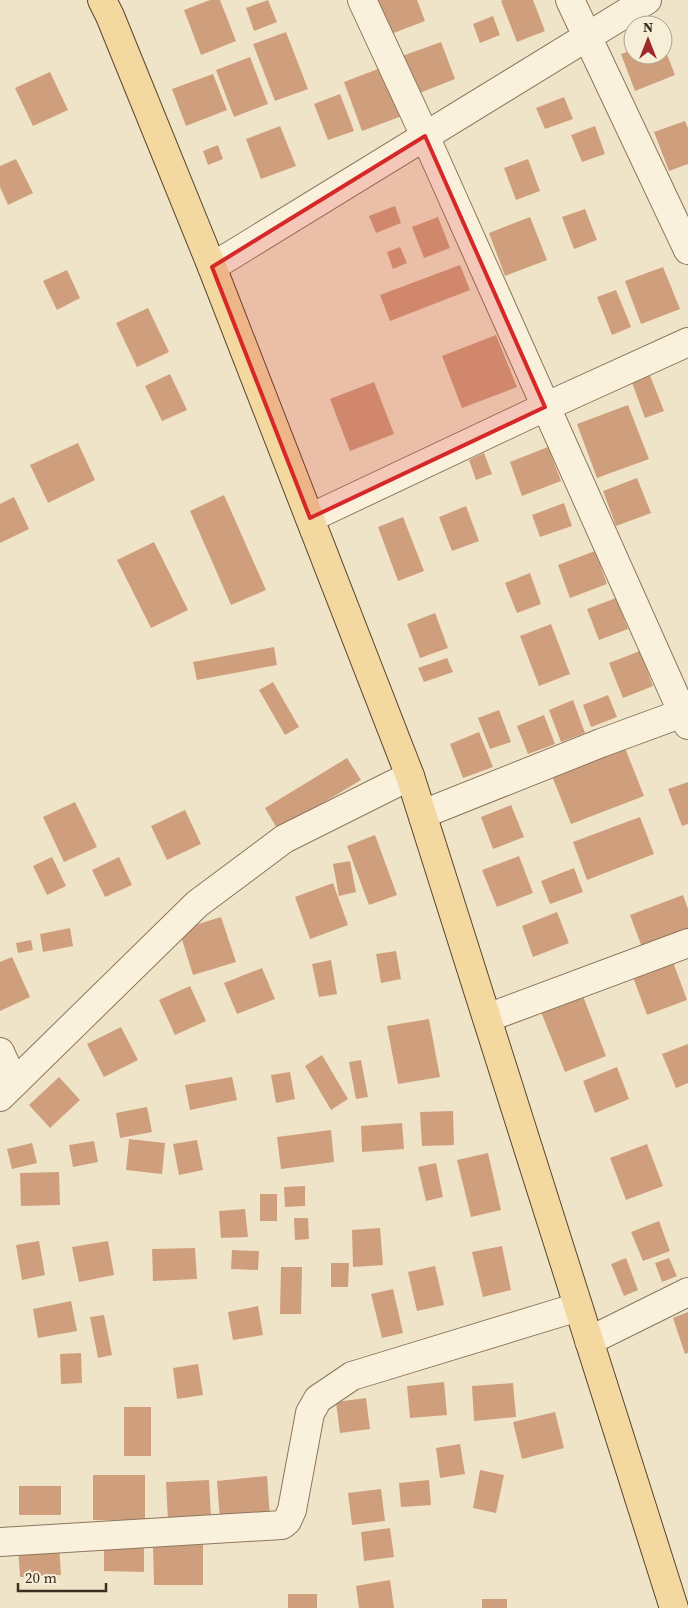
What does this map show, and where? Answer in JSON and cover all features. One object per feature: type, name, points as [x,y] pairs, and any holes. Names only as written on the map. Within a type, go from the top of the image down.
[{"type":"main road","points":[[102,0],[212,267],[410,776],[674,1608]]},
{"type":"street","points":[[362,0],[686,717],[601,743],[423,814]]},
{"type":"street","points":[[570,0],[688,250]]},
{"type":"street","points":[[212,267],[647,0]]},
{"type":"street","points":[[310,518],[688,342]]},
{"type":"street","points":[[7,1090],[197,904],[284,839],[410,776]]},
{"type":"street","points":[[487,1018],[688,943]]},
{"type":"street","points":[[0,1052],[7,1090]]},
{"type":"street","points":[[589,1341],[688,1292]]},
{"type":"street","points":[[0,1542],[282,1525],[287,1521],[292,1510],[310,1413],[318,1399],[352,1376],[578,1307]]},
{"type":"highlighted area","points":[[425,136],[545,407],[310,518],[212,267]]},
{"type":"building","points":[[210,0],[220,0],[236,41],[201,55],[184,10]]},
{"type":"building","points":[[268,0],[277,22],[254,31],[246,8]]},
{"type":"building","points":[[378,0],[417,0],[425,21],[391,34]]},
{"type":"building","points":[[533,0],[545,31],[517,42],[501,1]]},
{"type":"building","points":[[493,16],[500,35],[480,43],[473,24]]},
{"type":"building","points":[[286,32],[308,89],[275,101],[253,44]]},
{"type":"building","points":[[441,42],[455,79],[417,94],[402,56]]},
{"type":"building","points":[[250,57],[268,104],[234,117],[216,70]]},
{"type":"building","points":[[625,65],[671,65],[675,75],[635,91]]},
{"type":"building","points":[[383,67],[402,116],[362,131],[344,82]]},
{"type":"building","points":[[50,72],[68,110],[33,126],[15,88]]},
{"type":"building","points":[[213,74],[227,110],[186,126],[172,89]]},
{"type":"building","points":[[340,94],[354,131],[328,140],[314,104]]},
{"type":"building","points":[[564,97],[573,119],[545,129],[536,108]]},
{"type":"building","points":[[685,121],[688,128],[688,164],[669,171],[654,132]]},
{"type":"building","points":[[280,126],[296,166],[261,179],[246,139]]},
{"type":"building","points":[[595,126],[605,154],[582,162],[571,135]]},
{"type":"building","points":[[218,145],[223,159],[208,165],[203,151]]},
{"type":"building","points":[[16,159],[33,193],[8,205],[0,187],[0,166]]},
{"type":"building","points":[[528,159],[540,191],[516,200],[504,168]]},
{"type":"building","points":[[395,206],[401,223],[376,233],[369,216]]},
{"type":"building","points":[[585,209],[597,240],[574,249],[562,217]]},
{"type":"building","points":[[438,217],[450,248],[424,258],[412,227]]},
{"type":"building","points":[[530,217],[547,260],[505,276],[489,233]]},
{"type":"building","points":[[400,247],[407,263],[393,269],[387,252]]},
{"type":"building","points":[[460,265],[470,290],[390,321],[380,295]]},
{"type":"building","points":[[663,267],[680,309],[641,324],[625,281]]},
{"type":"building","points":[[67,270],[80,298],[57,310],[43,281]]},
{"type":"building","points":[[616,290],[631,327],[612,335],[597,297]]},
{"type":"building","points":[[148,308],[169,352],[137,367],[116,323]]},
{"type":"building","points":[[496,335],[517,387],[462,408],[442,356]]},
{"type":"building","points":[[649,373],[664,411],[645,418],[631,380]]},
{"type":"building","points":[[170,374],[187,410],[162,421],[145,386]]},
{"type":"building","points":[[374,382],[394,434],[350,451],[330,399]]},
{"type":"building","points":[[628,405],[649,459],[597,478],[577,424]]},
{"type":"building","points":[[78,443],[95,480],[48,503],[30,465]]},
{"type":"building","points":[[548,447],[561,481],[522,496],[510,462]]},
{"type":"building","points":[[484,453],[492,474],[476,480],[469,460]]},
{"type":"building","points":[[637,478],[651,513],[616,526],[603,491]]},
{"type":"building","points":[[224,495],[266,590],[231,605],[190,511]]},
{"type":"building","points":[[14,497],[29,529],[0,543],[0,504]]},
{"type":"building","points":[[564,503],[572,526],[540,537],[532,515]]},
{"type":"building","points":[[466,506],[479,541],[452,551],[439,517]]},
{"type":"building","points":[[403,517],[424,571],[398,581],[378,527]]},
{"type":"building","points":[[154,542],[188,610],[151,628],[117,560]]},
{"type":"building","points":[[595,551],[607,584],[570,598],[558,565]]},
{"type":"building","points":[[530,573],[541,604],[517,613],[505,583]]},
{"type":"building","points":[[616,598],[628,629],[599,640],[587,609]]},
{"type":"building","points":[[435,613],[448,648],[420,658],[407,624]]},
{"type":"building","points":[[551,624],[570,674],[539,686],[520,636]]},
{"type":"building","points":[[274,647],[277,665],[197,680],[193,662]]},
{"type":"building","points":[[640,651],[653,686],[623,698],[609,663]]},
{"type":"building","points":[[447,658],[453,672],[424,682],[418,668]]},
{"type":"building","points":[[273,682],[299,727],[285,735],[259,690]]},
{"type":"building","points":[[608,695],[617,717],[591,727],[583,705]]},
{"type":"building","points":[[573,700],[585,733],[561,742],[549,710]]},
{"type":"building","points":[[499,710],[511,742],[490,749],[478,718]]},
{"type":"building","points":[[544,715],[555,744],[528,754],[517,726]]},
{"type":"building","points":[[479,732],[493,767],[463,778],[450,744]]},
{"type":"building","points":[[625,748],[644,796],[571,824],[552,776]]},
{"type":"building","points":[[347,758],[361,780],[278,830],[265,808]]},
{"type":"building","points":[[688,782],[688,824],[682,826],[668,789]]},
{"type":"building","points":[[75,802],[97,847],[64,862],[43,817]]},
{"type":"building","points":[[511,805],[524,837],[493,849],[481,817]]},
{"type":"building","points":[[185,810],[201,844],[167,860],[151,826]]},
{"type":"building","points":[[640,817],[654,854],[587,880],[573,842]]},
{"type":"building","points":[[375,835],[397,895],[369,905],[347,846]]},
{"type":"building","points":[[519,856],[533,893],[497,907],[482,870]]},
{"type":"building","points":[[52,857],[66,886],[47,895],[33,866]]},
{"type":"building","points":[[119,857],[132,885],[105,897],[92,870]]},
{"type":"building","points":[[350,861],[356,892],[339,896],[333,864]]},
{"type":"building","points":[[574,868],[583,892],[550,904],[541,881]]},
{"type":"building","points":[[333,883],[348,925],[310,939],[295,897]]},
{"type":"building","points":[[683,895],[688,909],[688,933],[643,950],[630,915]]},
{"type":"building","points":[[557,912],[569,943],[533,957],[522,926]]},
{"type":"building","points":[[221,917],[236,962],[193,975],[179,930]]},
{"type":"building","points":[[70,928],[73,946],[43,952],[40,934]]},
{"type":"building","points":[[31,940],[33,950],[18,953],[16,943]]},
{"type":"building","points":[[396,951],[401,979],[381,983],[376,954]]},
{"type":"building","points":[[12,957],[30,997],[0,1011],[0,962]]},
{"type":"building","points":[[331,960],[337,994],[319,997],[312,964]]},
{"type":"building","points":[[673,962],[687,1000],[647,1015],[633,977]]},
{"type":"building","points":[[262,968],[275,999],[237,1014],[224,983]]},
{"type":"building","points":[[190,986],[206,1021],[175,1035],[159,1000]]},
{"type":"building","points":[[583,996],[606,1056],[565,1072],[541,1012]]},
{"type":"building","points":[[429,1019],[440,1077],[398,1084],[387,1026]]},
{"type":"building","points":[[121,1027],[138,1060],[104,1077],[87,1044]]},
{"type":"building","points":[[688,1044],[688,1083],[676,1088],[662,1054]]},
{"type":"building","points":[[322,1055],[348,1099],[331,1110],[305,1066]]},
{"type":"building","points":[[361,1060],[368,1097],[356,1099],[349,1062]]},
{"type":"building","points":[[617,1067],[629,1099],[595,1113],[583,1081]]},
{"type":"building","points":[[290,1072],[295,1099],[276,1103],[271,1075]]},
{"type":"building","points":[[59,1077],[80,1100],[50,1128],[29,1105]]},
{"type":"building","points":[[232,1077],[237,1100],[190,1110],[185,1085]]},
{"type":"building","points":[[147,1107],[152,1132],[120,1138],[116,1113]]},
{"type":"building","points":[[453,1111],[454,1145],[422,1146],[420,1112]]},
{"type":"building","points":[[402,1123],[404,1149],[362,1152],[361,1126]]},
{"type":"building","points":[[331,1130],[334,1162],[281,1169],[277,1137]]},
{"type":"building","points":[[129,1139],[165,1143],[162,1174],[126,1170]]},
{"type":"building","points":[[197,1140],[203,1170],[179,1175],[173,1144]]},
{"type":"building","points":[[94,1141],[98,1162],[73,1167],[69,1145]]},
{"type":"building","points":[[32,1143],[37,1163],[12,1169],[7,1149]]},
{"type":"building","points":[[647,1144],[663,1186],[626,1200],[610,1158]]},
{"type":"building","points":[[488,1153],[501,1210],[471,1217],[457,1160]]},
{"type":"building","points":[[436,1163],[443,1197],[426,1201],[418,1167]]},
{"type":"building","points":[[59,1172],[60,1205],[21,1206],[20,1173]]},
{"type":"building","points":[[305,1186],[305,1206],[285,1207],[284,1187]]},
{"type":"building","points":[[260,1194],[277,1194],[277,1221],[260,1221]]},
{"type":"building","points":[[245,1209],[248,1237],[221,1238],[219,1211]]},
{"type":"building","points":[[294,1218],[308,1218],[309,1239],[295,1240]]},
{"type":"building","points":[[659,1221],[670,1251],[643,1261],[631,1232]]},
{"type":"building","points":[[380,1228],[383,1265],[353,1267],[352,1230]]},
{"type":"building","points":[[39,1241],[45,1275],[22,1280],[16,1245]]},
{"type":"building","points":[[108,1241],[114,1275],[79,1282],[72,1247]]},
{"type":"building","points":[[502,1246],[511,1290],[483,1297],[472,1252]]},
{"type":"building","points":[[195,1248],[197,1279],[153,1281],[152,1249]]},
{"type":"building","points":[[232,1250],[259,1251],[258,1270],[231,1269]]},
{"type":"building","points":[[626,1258],[638,1290],[624,1296],[611,1264]]},
{"type":"building","points":[[669,1258],[677,1276],[662,1282],[655,1263]]},
{"type":"building","points":[[331,1263],[349,1263],[348,1287],[331,1287]]},
{"type":"building","points":[[435,1266],[444,1305],[417,1311],[408,1272]]},
{"type":"building","points":[[281,1267],[302,1267],[301,1314],[280,1314]]},
{"type":"building","points":[[393,1289],[403,1333],[382,1338],[371,1294]]},
{"type":"building","points":[[71,1301],[77,1331],[38,1338],[33,1309]]},
{"type":"building","points":[[258,1306],[263,1335],[233,1340],[228,1312]]},
{"type":"building","points":[[688,1312],[688,1353],[685,1354],[673,1318]]},
{"type":"building","points":[[104,1315],[112,1355],[98,1358],[90,1317]]},
{"type":"building","points":[[81,1353],[82,1383],[61,1384],[60,1354]]},
{"type":"building","points":[[198,1364],[203,1395],[177,1399],[173,1368]]},
{"type":"building","points":[[444,1382],[447,1415],[410,1418],[407,1386]]},
{"type":"building","points":[[513,1383],[516,1417],[474,1421],[472,1386]]},
{"type":"building","points":[[366,1398],[370,1429],[340,1433],[336,1402]]},
{"type":"building","points":[[124,1407],[151,1407],[151,1456],[124,1456]]},
{"type":"building","points":[[555,1412],[564,1448],[522,1459],[513,1422]]},
{"type":"building","points":[[460,1444],[465,1474],[440,1478],[436,1448]]},
{"type":"building","points":[[480,1470],[504,1475],[496,1513],[473,1508]]},
{"type":"building","points":[[93,1475],[145,1475],[145,1521],[93,1520]]},
{"type":"building","points":[[267,1476],[270,1517],[220,1521],[217,1481]]},
{"type":"building","points":[[209,1480],[211,1518],[168,1520],[166,1482]]},
{"type":"building","points":[[429,1480],[431,1505],[401,1507],[399,1483]]},
{"type":"building","points":[[19,1486],[61,1486],[61,1515],[19,1515]]},
{"type":"building","points":[[381,1489],[385,1521],[352,1525],[348,1493]]},
{"type":"building","points":[[390,1528],[394,1557],[364,1561],[361,1532]]},
{"type":"building","points":[[59,1544],[61,1575],[20,1577],[18,1546]]},
{"type":"building","points":[[153,1545],[203,1545],[203,1585],[154,1585]]},
{"type":"building","points":[[104,1546],[144,1546],[144,1572],[104,1571]]},
{"type":"building","points":[[390,1580],[394,1608],[359,1608],[356,1586]]},
{"type":"building","points":[[288,1594],[317,1594],[317,1608],[288,1608]]},
{"type":"building","points":[[482,1599],[507,1599],[507,1608],[482,1608]]}]
